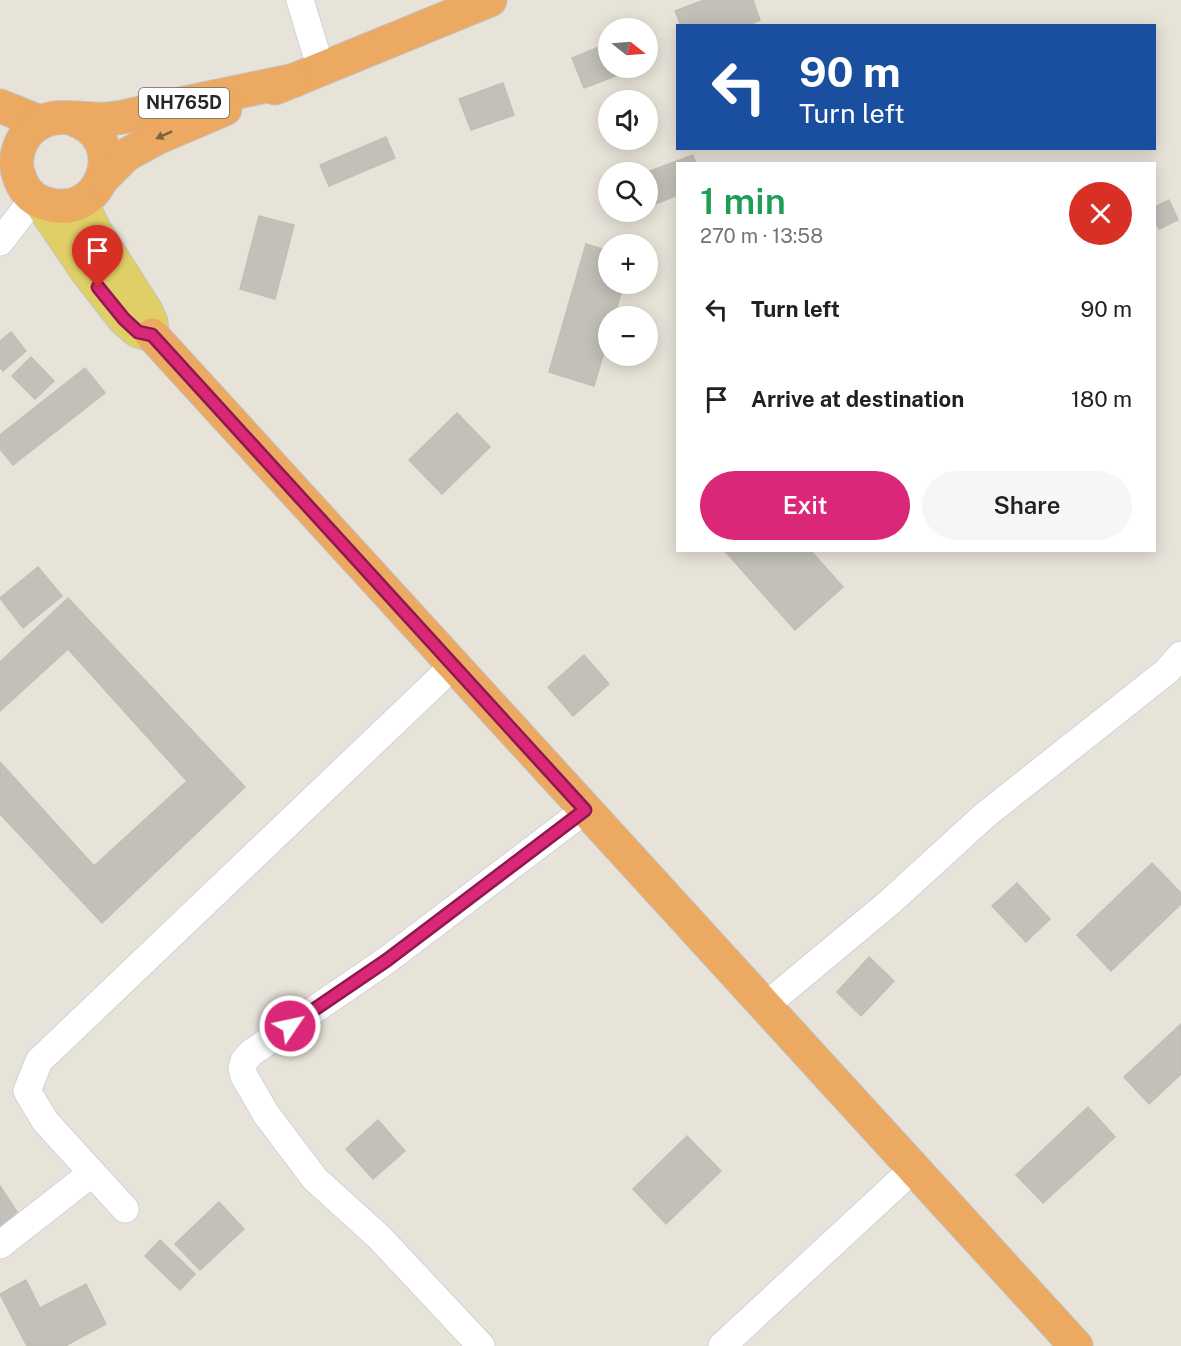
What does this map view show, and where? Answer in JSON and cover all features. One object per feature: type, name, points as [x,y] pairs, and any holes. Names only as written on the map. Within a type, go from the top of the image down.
[{"type":"highway","name":"NH765D","points":[[92,190],[126,155],[157,138],[490,0]]},
{"type":"highway","name":"NH765D","points":[[0,106],[40,122],[56,117],[109,119],[308,75]]},
{"type":"highway","points":[[40,122],[29,130],[21,142],[17,155],[17,168],[24,187],[61,206],[92,190],[105,153],[98,138],[87,126],[72,119]]},
{"type":"highway","points":[[152,335],[1076,1346]]},
{"type":"main road","points":[[24,187],[124,319],[138,332],[152,335],[151,322],[146,310],[95,231],[92,190]]},
{"type":"street","points":[[300,0],[308,75]]},
{"type":"street","points":[[0,214],[24,187]]},
{"type":"street","points":[[0,242],[24,187]]},
{"type":"street","points":[[764,1007],[890,902],[984,816],[1167,671],[1181,655]]},
{"type":"street","points":[[125,1209],[45,1121],[27,1091],[39,1061],[453,666]]},
{"type":"street","points":[[482,1346],[379,1237],[315,1179],[266,1114],[244,1076],[242,1068],[244,1061],[251,1053],[387,960],[585,810]]},
{"type":"street","points":[[722,1346],[913,1169]]},
{"type":"street","points":[[0,1245],[92,1173]]},
{"type":"building","points":[[704,0],[753,0],[760,20],[751,24],[680,24],[675,11]]},
{"type":"building","points":[[598,47],[598,78],[610,78],[584,88],[572,58]]},
{"type":"building","points":[[503,83],[514,115],[471,130],[459,99]]},
{"type":"building","points":[[386,137],[395,158],[329,186],[320,165]]},
{"type":"building","points":[[693,155],[695,162],[676,162],[676,196],[658,203],[658,168]]},
{"type":"building","points":[[1169,200],[1178,220],[1159,229],[1156,223],[1156,206]]},
{"type":"building","points":[[259,216],[294,225],[275,299],[240,289]]},
{"type":"building","points":[[586,244],[598,248],[598,294],[621,294],[617,306],[598,306],[598,366],[600,366],[594,386],[549,372]]},
{"type":"building","points":[[11,332],[26,351],[3,371],[0,367],[0,341]]},
{"type":"building","points":[[31,357],[54,381],[35,399],[12,376]]},
{"type":"building","points":[[85,368],[105,393],[13,465],[0,449],[0,435]]},
{"type":"building","points":[[457,413],[490,447],[442,494],[409,460]]},
{"type":"building","points":[[726,552],[812,552],[843,587],[795,630]]},
{"type":"building","points":[[38,567],[62,596],[23,628],[0,598]]},
{"type":"building","points":[[68,598],[245,787],[102,923],[0,814],[0,762],[94,866],[187,781],[68,649],[0,711],[0,662]]},
{"type":"building","points":[[584,655],[609,684],[573,716],[548,687]]},
{"type":"building","points":[[1152,863],[1181,893],[1181,904],[1111,971],[1077,935]]},
{"type":"building","points":[[1017,883],[1050,919],[1026,942],[992,906]]},
{"type":"building","points":[[869,957],[894,981],[861,1016],[837,992]]},
{"type":"building","points":[[1181,1024],[1181,1074],[1149,1104],[1124,1077]]},
{"type":"building","points":[[1088,1107],[1115,1137],[1043,1203],[1016,1175]]},
{"type":"building","points":[[378,1120],[405,1151],[373,1179],[346,1149]]},
{"type":"building","points":[[687,1136],[721,1171],[666,1224],[633,1189]]},
{"type":"building","points":[[0,1186],[21,1218],[0,1232]]},
{"type":"building","points":[[219,1202],[244,1229],[200,1270],[175,1244]]},
{"type":"building","points":[[160,1240],[195,1274],[180,1290],[145,1256]]},
{"type":"building","points":[[26,1280],[40,1308],[86,1284],[106,1324],[65,1346],[27,1346],[0,1294]]},
{"type":"route","points":[[98,287],[124,319],[138,332],[152,335],[585,810],[387,960],[290,1026]]}]
